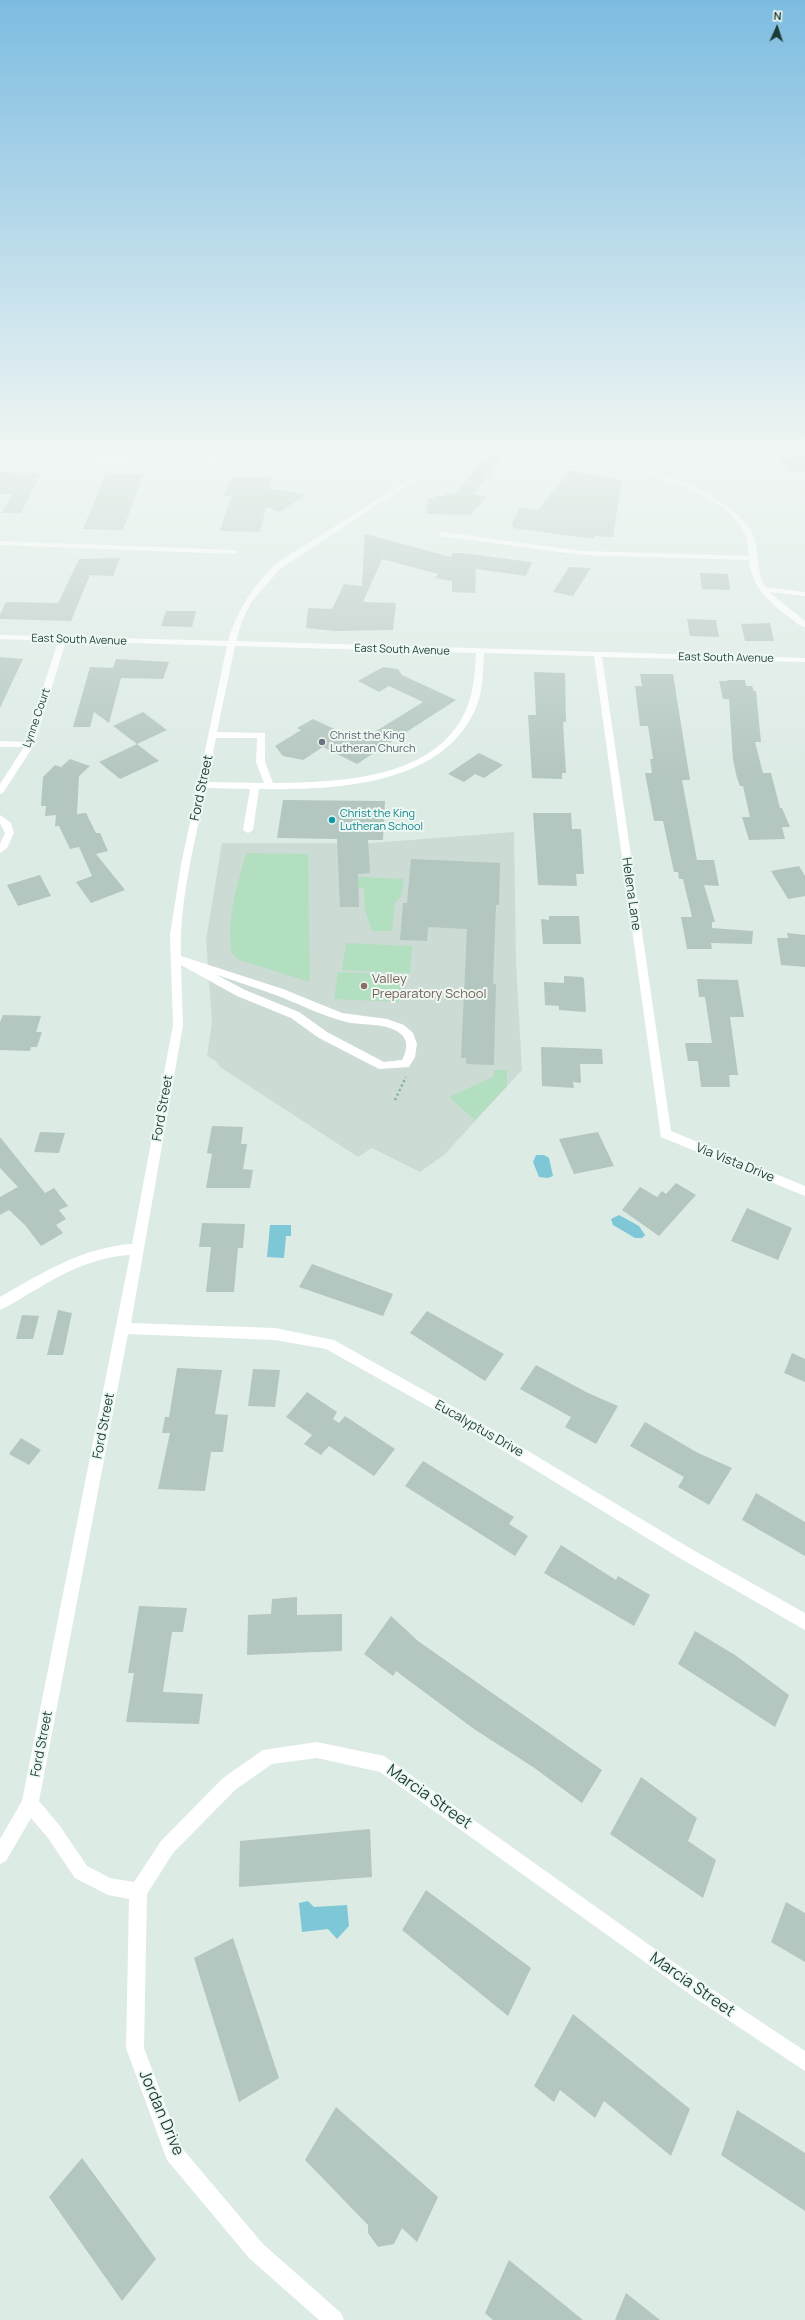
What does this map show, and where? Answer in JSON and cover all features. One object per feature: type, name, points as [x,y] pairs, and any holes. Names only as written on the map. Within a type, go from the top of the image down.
[{"type":"street","name":"Ford Street","points":[[0,1855],[30,1804],[123,1328],[178,1025],[175,935],[202,785],[214,735],[231,644],[239,616],[246,602],[260,584],[278,566],[287,560]]},
{"type":"street","points":[[753,560],[757,580],[764,589],[772,599],[805,625]]},
{"type":"street","points":[[764,589],[805,594]]},
{"type":"street","name":"East South Avenue","points":[[0,637],[480,652],[805,660]]},
{"type":"street","name":"Lynne Court","points":[[0,791],[30,745],[63,639]]},
{"type":"street","points":[[202,785],[322,786],[387,776],[427,758],[454,738],[470,712],[478,685],[480,652]]},
{"type":"street","name":"Helena Lane","points":[[598,655],[665,1134]]},
{"type":"street","points":[[214,735],[262,735],[258,749],[261,769],[270,786]]},
{"type":"street","points":[[0,744],[30,745]]},
{"type":"street","points":[[248,830],[255,786]]},
{"type":"street","points":[[0,818],[6,822],[11,833],[0,850]]},
{"type":"street","points":[[176,958],[279,992],[328,1013],[349,1019],[390,1024],[406,1032],[410,1040],[408,1050],[402,1058],[393,1060],[384,1058],[368,1051],[300,1009],[219,978],[176,958]]},
{"type":"street","name":"Via Vista Drive","points":[[665,1134],[805,1191]]},
{"type":"street","points":[[0,1304],[70,1264],[104,1251],[137,1249]]},
{"type":"street","name":"Eucalyptus Drive","points":[[123,1328],[275,1334],[329,1344],[463,1419],[688,1555],[805,1622]]},
{"type":"street","name":"Marcia Street","points":[[138,1892],[167,1847],[229,1784],[269,1756],[317,1750],[384,1764],[700,1992],[805,2062]]},
{"type":"street","points":[[30,1804],[54,1832],[81,1872],[108,1886],[138,1892]]},
{"type":"street","name":"Jordan Drive","points":[[138,1892],[135,2048],[174,2153],[256,2251],[334,2320]]},
{"type":"path","points":[[395,1100],[407,1076]]},
{"type":"shaded area","name":"Valley Preparatory School","points":[[514,832],[516,962],[522,1070],[444,1155],[420,1172],[372,1148],[358,1157],[220,1067],[216,1061],[207,1056],[212,1022],[206,940],[222,843],[371,843]]},
{"type":"green space","points":[[246,853],[308,854],[310,982],[239,960],[232,954],[230,929],[231,916]]},
{"type":"green space","points":[[358,877],[404,879],[401,896],[395,903],[392,931],[372,931],[365,910],[364,888],[358,888]]},
{"type":"green space","points":[[346,943],[412,946],[410,973],[342,970]]},
{"type":"green space","points":[[338,972],[402,975],[399,1002],[334,999]]},
{"type":"green space","points":[[494,1070],[507,1070],[507,1086],[475,1120],[449,1097],[493,1077]]},
{"type":"water","points":[[536,1155],[544,1155],[549,1158],[553,1176],[548,1178],[539,1177],[533,1162]]},
{"type":"water","points":[[619,1215],[639,1226],[645,1235],[642,1238],[635,1238],[613,1225],[611,1219]]},
{"type":"water","points":[[270,1225],[291,1225],[291,1236],[286,1236],[284,1258],[267,1257]]},
{"type":"water","points":[[308,1901],[314,1907],[347,1905],[349,1926],[337,1939],[328,1929],[302,1932],[299,1903]]},
{"type":"building","points":[[78,560],[119,560],[113,576],[90,575],[71,621],[0,619],[0,614],[6,602],[58,603]]},
{"type":"building","points":[[363,560],[381,560],[363,602],[396,603],[393,630],[335,631],[306,628],[308,608],[332,609],[344,584],[362,586]]},
{"type":"building","points":[[387,560],[519,560],[532,562],[526,576],[476,569],[475,593],[452,592],[452,581],[435,578],[438,574]]},
{"type":"building","points":[[569,567],[591,568],[573,596],[553,592]]},
{"type":"building","points":[[700,573],[728,574],[730,590],[702,589]]},
{"type":"building","points":[[166,611],[196,611],[192,627],[161,626]]},
{"type":"building","points":[[687,619],[716,620],[719,637],[690,636]]},
{"type":"building","points":[[770,623],[774,641],[745,641],[741,624]]},
{"type":"building","points":[[0,657],[23,659],[0,708]]},
{"type":"building","points":[[116,659],[169,662],[163,679],[121,678],[109,723],[94,712],[90,727],[73,727],[90,667],[113,668]]},
{"type":"building","points":[[383,667],[398,669],[402,675],[456,700],[357,764],[323,747],[303,760],[283,756],[275,746],[301,730],[297,728],[313,719],[360,741],[423,702],[389,686],[379,692],[358,681]]},
{"type":"building","points":[[534,672],[565,673],[566,722],[563,722],[566,773],[562,773],[562,779],[532,778],[528,715],[536,715]]},
{"type":"building","points":[[640,674],[673,674],[690,780],[682,780],[697,860],[714,860],[719,886],[704,885],[715,922],[712,922],[712,928],[753,931],[752,944],[711,943],[712,949],[687,949],[681,917],[692,917],[683,879],[679,879],[678,872],[674,872],[663,821],[654,821],[645,773],[652,773],[650,759],[653,759],[648,726],[640,726],[635,686],[642,686]]},
{"type":"building","points":[[745,680],[746,686],[752,686],[754,691],[756,691],[761,742],[755,742],[763,773],[771,773],[780,808],[782,808],[790,827],[782,827],[785,839],[749,840],[742,817],[750,817],[743,786],[740,786],[733,760],[729,699],[723,699],[719,681]]},
{"type":"building","points":[[143,712],[167,730],[137,744],[113,726]]},
{"type":"building","points":[[137,744],[159,761],[120,779],[99,762]]},
{"type":"building","points":[[479,753],[503,765],[484,778],[475,774],[464,782],[448,774]]},
{"type":"building","points":[[70,759],[90,766],[79,776],[77,814],[86,813],[96,833],[100,833],[108,851],[96,854],[125,890],[91,903],[76,882],[92,876],[79,847],[70,849],[59,826],[55,826],[56,815],[45,816],[46,806],[41,806],[43,777],[55,765],[61,767]]},
{"type":"building","name":"Christ the King Lutheran School","points":[[283,800],[385,801],[383,840],[368,840],[370,873],[358,874],[359,907],[340,907],[337,839],[277,838]]},
{"type":"building","points":[[533,813],[571,813],[572,829],[581,829],[584,874],[576,874],[577,886],[538,885]]},
{"type":"building","points":[[411,859],[500,863],[499,905],[496,905],[493,984],[496,984],[494,1065],[466,1064],[466,1058],[461,1058],[467,929],[428,927],[427,941],[400,940],[403,903],[407,903]]},
{"type":"building","points":[[799,866],[805,876],[805,896],[788,899],[771,871]]},
{"type":"building","points":[[40,875],[51,896],[18,906],[7,885]]},
{"type":"building","points":[[549,916],[579,916],[581,944],[543,944],[541,919],[549,920]]},
{"type":"building","points":[[787,933],[805,935],[805,967],[781,965],[777,938],[788,938]]},
{"type":"building","points":[[564,976],[582,977],[584,979],[586,1012],[559,1010],[559,1006],[545,1005],[544,982],[564,983]]},
{"type":"building","points":[[697,979],[738,980],[744,1017],[730,1017],[738,1075],[729,1075],[730,1087],[701,1087],[698,1061],[688,1061],[685,1043],[712,1043],[705,997],[699,997]]},
{"type":"building","points":[[3,1015],[41,1016],[36,1032],[42,1032],[37,1047],[31,1047],[30,1051],[0,1050],[0,1022]]},
{"type":"building","points":[[541,1047],[602,1049],[603,1064],[580,1064],[581,1083],[573,1082],[574,1088],[542,1086]]},
{"type":"building","points":[[212,1126],[243,1127],[241,1144],[247,1144],[243,1169],[253,1170],[250,1188],[206,1188],[212,1154],[207,1153]]},
{"type":"building","points":[[40,1132],[65,1133],[59,1153],[34,1152]]},
{"type":"building","points":[[598,1132],[614,1166],[574,1174],[559,1139]]},
{"type":"building","points":[[0,1137],[45,1193],[54,1188],[68,1206],[59,1210],[66,1219],[56,1225],[63,1233],[41,1246],[25,1225],[9,1210],[0,1215],[0,1197],[18,1187],[0,1168]]},
{"type":"building","points":[[676,1183],[696,1195],[659,1236],[622,1210],[640,1187],[657,1197],[662,1191],[666,1194]]},
{"type":"building","points":[[747,1208],[792,1228],[778,1260],[731,1241]]},
{"type":"building","points":[[202,1223],[245,1224],[243,1248],[238,1248],[234,1292],[206,1292],[211,1247],[199,1247]]},
{"type":"building","points":[[312,1264],[393,1294],[383,1316],[299,1287]]},
{"type":"building","points":[[58,1310],[72,1313],[63,1355],[47,1355]]},
{"type":"building","points":[[427,1311],[504,1354],[485,1381],[410,1333]]},
{"type":"building","points":[[22,1315],[39,1316],[33,1339],[16,1339]]},
{"type":"building","points":[[792,1353],[805,1359],[805,1382],[784,1373]]},
{"type":"building","points":[[536,1365],[588,1393],[618,1406],[596,1444],[565,1427],[571,1417],[520,1389]]},
{"type":"building","points":[[177,1368],[222,1370],[215,1414],[228,1415],[223,1452],[211,1452],[205,1491],[158,1489],[170,1433],[162,1433],[165,1417],[169,1417]]},
{"type":"building","points":[[253,1369],[280,1370],[275,1407],[248,1406]]},
{"type":"building","points":[[307,1392],[337,1412],[333,1419],[339,1423],[345,1416],[395,1449],[374,1476],[329,1446],[321,1455],[304,1444],[312,1435],[286,1417]]},
{"type":"building","points":[[645,1422],[698,1453],[732,1468],[709,1505],[678,1487],[684,1477],[630,1446]]},
{"type":"building","points":[[21,1438],[41,1450],[29,1465],[9,1454]]},
{"type":"building","points":[[423,1461],[514,1517],[509,1524],[528,1536],[515,1556],[405,1486]]},
{"type":"building","points":[[756,1493],[805,1522],[805,1556],[742,1520]]},
{"type":"building","points":[[561,1545],[616,1580],[618,1576],[650,1595],[634,1626],[544,1573]]},
{"type":"building","points":[[297,1597],[297,1615],[342,1614],[342,1651],[247,1655],[248,1615],[271,1614],[272,1599]]},
{"type":"building","points":[[139,1606],[187,1608],[183,1632],[172,1632],[163,1692],[203,1694],[199,1724],[126,1722],[134,1673],[128,1673]]},
{"type":"building","points":[[391,1616],[418,1641],[602,1770],[582,1803],[533,1767],[474,1729],[396,1671],[393,1676],[364,1654]]},
{"type":"building","points":[[695,1631],[735,1655],[789,1695],[775,1727],[678,1664]]},
{"type":"building","points":[[641,1777],[697,1818],[688,1841],[716,1860],[703,1898],[610,1834]]},
{"type":"building","points":[[370,1829],[372,1877],[239,1887],[240,1841]]},
{"type":"building","points":[[426,1890],[531,1968],[508,2016],[402,1930]]},
{"type":"building","points":[[786,1902],[805,1913],[805,1962],[771,1942]]},
{"type":"building","points":[[233,1938],[279,2078],[239,2102],[194,1958]]},
{"type":"building","points":[[573,2014],[690,2109],[671,2156],[604,2101],[595,2118],[560,2090],[554,2102],[534,2086]]},
{"type":"building","points":[[336,2107],[438,2197],[417,2242],[402,2228],[394,2244],[378,2247],[368,2233],[368,2225],[305,2160]]},
{"type":"building","points":[[737,2110],[805,2153],[805,2211],[721,2155]]},
{"type":"building","points":[[82,2158],[156,2259],[122,2301],[49,2197]]},
{"type":"building","points":[[509,2260],[583,2320],[493,2320],[485,2313]]},
{"type":"building","points":[[626,2293],[660,2320],[615,2320]]},
{"type":"place","name":"Christ the King Lutheran Church","points":[[322,742]]},
{"type":"place","name":"Christ the King Lutheran School","points":[[332,820]]},
{"type":"place","name":"Valley Preparatory School","points":[[364,986]]}]
